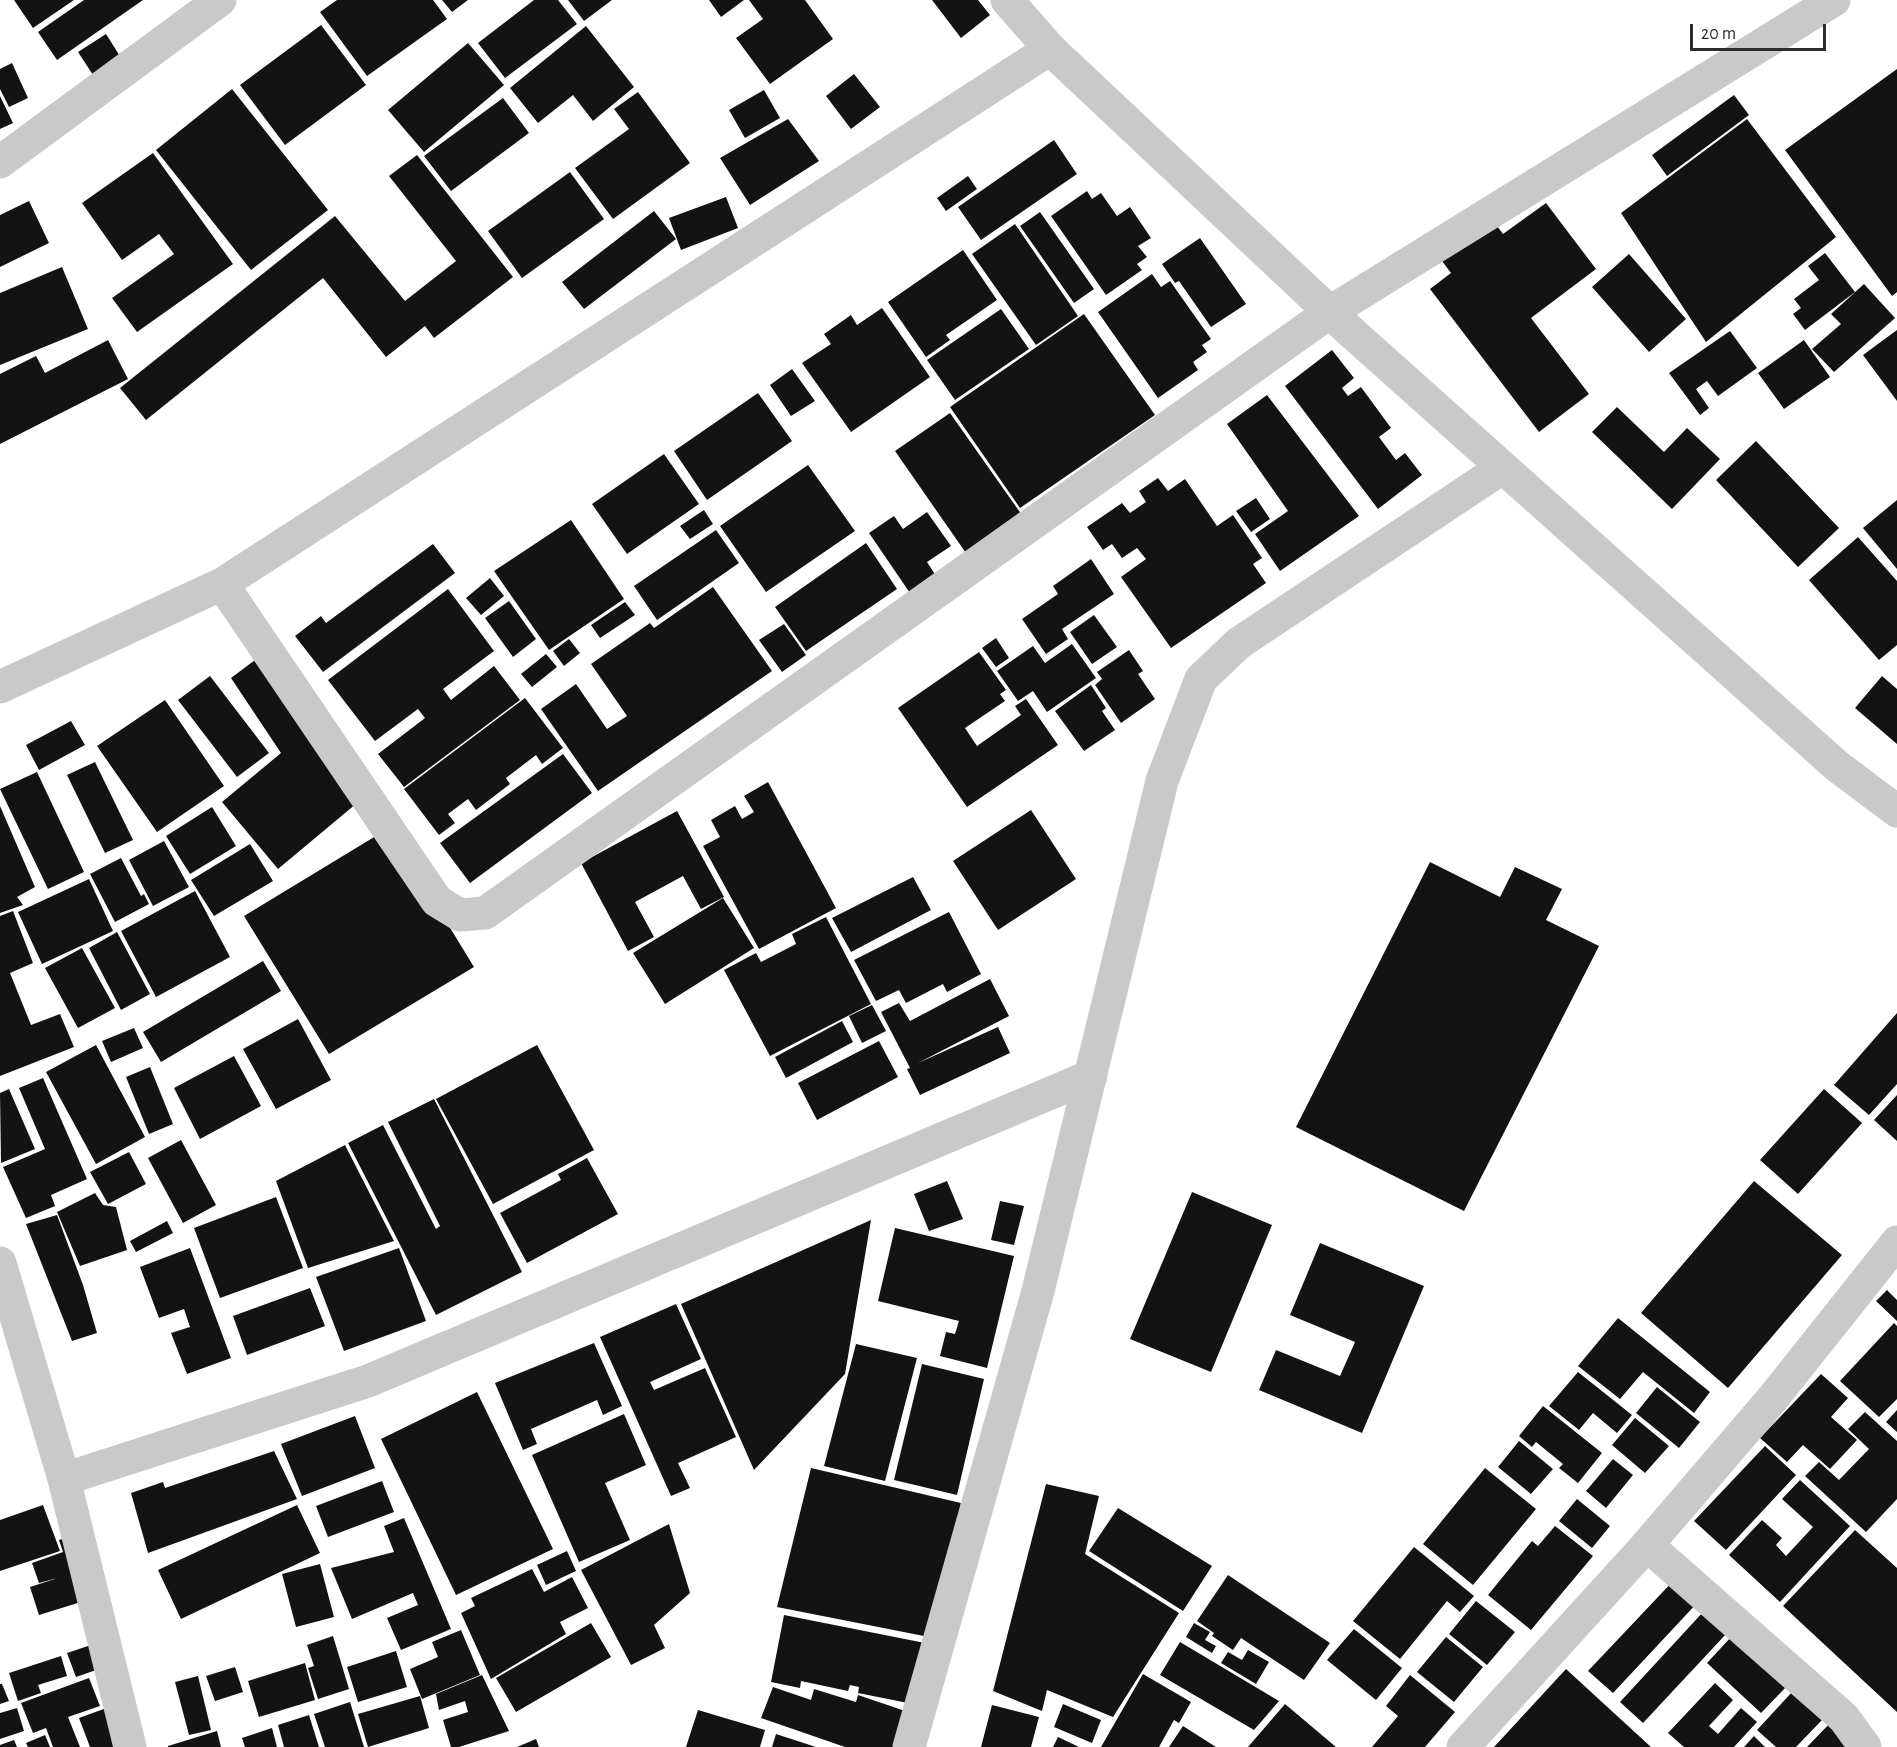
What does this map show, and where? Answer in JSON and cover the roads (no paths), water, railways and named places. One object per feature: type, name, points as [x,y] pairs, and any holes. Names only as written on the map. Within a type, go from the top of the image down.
[{"type":"street","points":[[0,162],[220,0]]},
{"type":"street","points":[[1007,0],[1050,49],[1330,312],[1837,766],[1897,811]]},
{"type":"street","points":[[222,584],[437,901],[460,915],[485,913],[1330,312],[1834,0]]},
{"type":"street","points":[[0,687],[222,584],[1050,49]]},
{"type":"street","points":[[909,1747],[1038,1291],[1162,781],[1201,679],[1239,644],[1502,468]]},
{"type":"street","points":[[64,1479],[368,1381],[1091,1076]]},
{"type":"street","points":[[1462,1747],[1647,1545],[1773,1398],[1897,1242]]},
{"type":"street","points":[[0,1263],[64,1479],[130,1747]]},
{"type":"street","points":[[1647,1545],[1844,1718],[1865,1747]]}]
